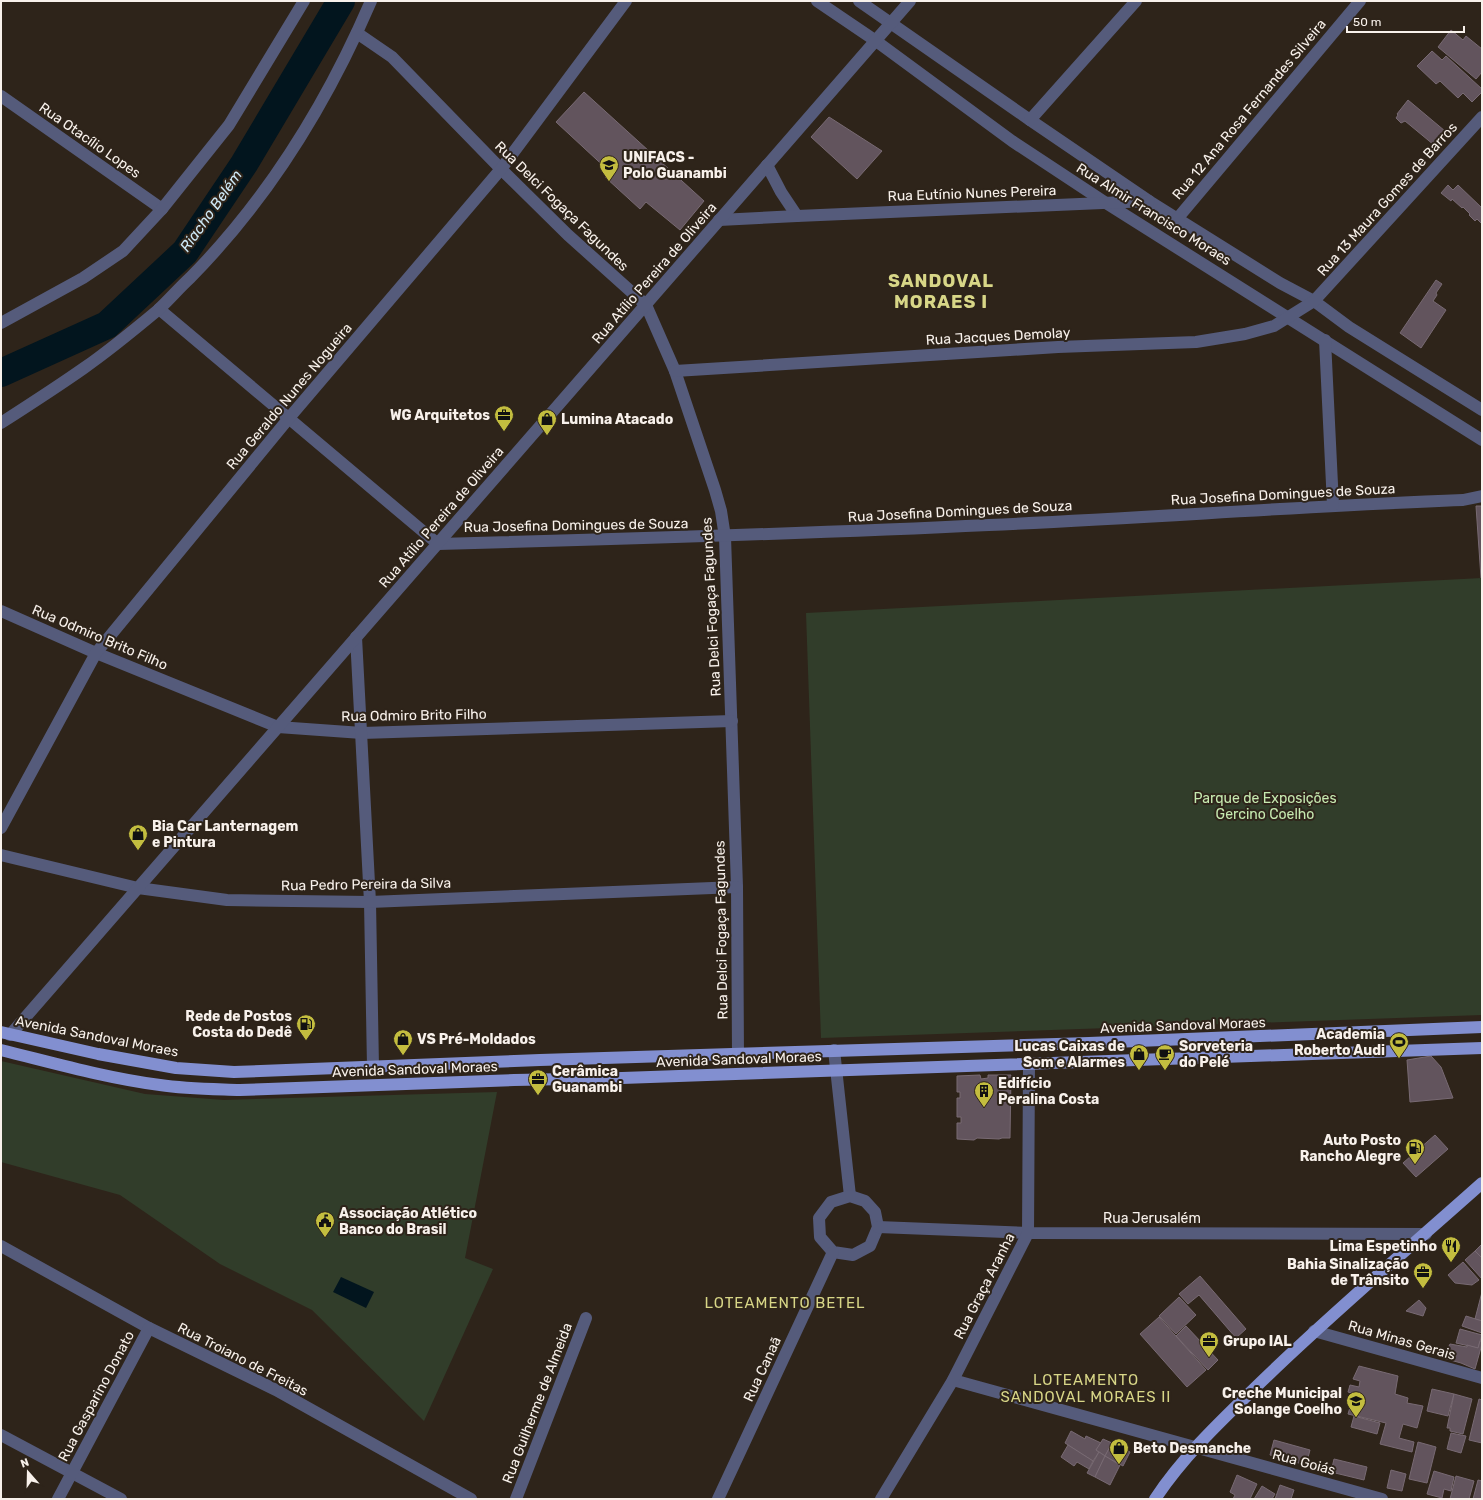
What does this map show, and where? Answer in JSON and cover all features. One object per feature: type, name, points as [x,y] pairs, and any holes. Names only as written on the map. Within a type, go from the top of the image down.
[{"type":"main road","name":"Avenida Sandoval Moraes","points":[[5,1034],[98,1054],[176,1068],[234,1072],[513,1061],[738,1055],[834,1050],[1089,1044],[1482,1027]]},
{"type":"main road","points":[[1089,1044],[1090,1061]]},
{"type":"main road","name":"Avenida Sandoval Moraes","points":[[1,1050],[118,1078],[161,1085],[204,1089],[248,1090],[1482,1048]]},
{"type":"main road","points":[[513,1061],[514,1080]]},
{"type":"main road","points":[[1157,1498],[1196,1448],[1223,1419],[1314,1330],[1426,1234],[1482,1183]]},
{"type":"street","points":[[1,323],[83,278],[123,251],[162,209],[229,125],[304,1]]},
{"type":"street","points":[[1,423],[84,368],[159,309],[205,263],[247,214],[273,179],[315,112],[357,33],[370,1]]},
{"type":"street","name":"Rua Geraldo Nunes Nogueira","points":[[1,828],[96,652],[289,418],[501,170],[626,1]]},
{"type":"street","name":"Rua Almir Francisco Moraes","points":[[818,1],[876,41],[1012,140],[1106,203],[1482,440]]},
{"type":"street","name":"Rua Almir Francisco Moraes","points":[[860,1],[1149,201],[1280,283],[1314,301],[1349,327],[1482,410]]},
{"type":"street","name":"Rua Atílio Pereira de Oliveira","points":[[5,1034],[138,888],[910,1]]},
{"type":"street","points":[[1030,120],[1136,1]]},
{"type":"street","name":"Rua 12 Ana Rosa Fernandes Silveira","points":[[1177,219],[1360,1]]},
{"type":"street","name":"Rua Delci Fogaça Fagundes","points":[[357,33],[392,57],[501,170],[568,235],[646,305],[675,371],[722,511],[725,537],[737,887],[738,1055]]},
{"type":"street","name":"Rua Otacílio Lopes","points":[[1,96],[162,209]]},
{"type":"street","name":"Rua 13 Maura Gomes de Barros","points":[[1314,301],[1482,117]]},
{"type":"street","points":[[767,165],[781,192],[797,216]]},
{"type":"street","name":"Rua Eutínio Nunes Pereira","points":[[719,220],[1149,201]]},
{"type":"street","name":"Rua Jacques Demolay","points":[[675,371],[1058,347],[1196,342],[1245,334],[1274,326],[1314,301]]},
{"type":"street","points":[[159,309],[438,544]]},
{"type":"street","points":[[1325,340],[1333,505]]},
{"type":"street","name":"Rua Josefina Domingues de Souza","points":[[438,544],[725,537],[991,525],[1333,505],[1462,500],[1482,496]]},
{"type":"street","name":"Rua Odmiro Brito Filho","points":[[1,611],[278,727],[362,733],[732,721]]},
{"type":"street","points":[[356,637],[370,902],[373,1067]]},
{"type":"street","name":"Rua Pedro Pereira da Silva","points":[[1,855],[138,888],[227,900],[370,902],[737,887]]},
{"type":"street","points":[[834,1050],[850,1196]]},
{"type":"street","name":"Rua Graça Aranha","points":[[881,1499],[953,1380],[1028,1232],[1029,1064]]},
{"type":"street","points":[[850,1196],[865,1201],[875,1212],[878,1227],[870,1246],[853,1255],[833,1252],[820,1237],[819,1218],[831,1202],[850,1196]]},
{"type":"street","name":"Rua Jerusalém","points":[[878,1227],[1028,1232],[1426,1234]]},
{"type":"street","name":"Rua Troiano de Freitas","points":[[1,1246],[149,1328],[276,1390],[471,1499]]},
{"type":"street","name":"Rua Canaã","points":[[718,1499],[833,1252]]},
{"type":"street","name":"Rua Guilherme de Almeida","points":[[516,1499],[586,1318]]},
{"type":"street","name":"Rua Gasparino Donato","points":[[58,1499],[149,1328]]},
{"type":"street","name":"Rua Minas Gerais","points":[[1314,1330],[1482,1378]]},
{"type":"street","name":"Rua Goiás","points":[[953,1380],[1382,1499]]},
{"type":"street","points":[[1,1435],[121,1499]]},
{"type":"green space","name":"Parque de Exposições Gercino Coelho","points":[[1482,578],[1482,1015],[821,1038],[806,613]]},
{"type":"green space","name":"Associação Atlético Banco do Brasil","points":[[1,1061],[145,1094],[224,1100],[497,1092],[465,1258],[493,1269],[424,1421],[312,1310],[220,1264],[120,1195],[1,1162]]},
{"type":"water","points":[[341,1277],[374,1292],[366,1308],[333,1292]]},
{"type":"building","points":[[1451,30],[1463,40],[1466,36],[1482,49],[1482,72],[1476,79],[1438,47]]},
{"type":"building","points":[[1432,51],[1442,60],[1446,56],[1482,89],[1482,92],[1472,102],[1463,93],[1458,98],[1440,81],[1436,84],[1417,66]]},
{"type":"building","points":[[584,92],[704,201],[680,230],[646,202],[640,209],[605,177],[610,172],[556,122]]},
{"type":"building","points":[[1408,100],[1445,131],[1434,145],[1405,121],[1401,123],[1396,118],[1398,115],[1397,114]]},
{"type":"building","points":[[829,117],[882,151],[857,179],[811,137]]},
{"type":"building","points":[[1448,185],[1453,190],[1458,185],[1482,208],[1482,224],[1477,219],[1475,221],[1463,207],[1462,208],[1452,199],[1451,201],[1441,193]]},
{"type":"building","points":[[1436,280],[1442,284],[1433,301],[1446,310],[1421,348],[1400,333]]},
{"type":"building","points":[[1476,506],[1482,506],[1482,578],[1481,578]]},
{"type":"building","points":[[1431,1056],[1441,1067],[1453,1098],[1410,1102],[1407,1060]]},
{"type":"building","name":"Edifício Peralina Costa","points":[[980,1075],[981,1079],[988,1078],[988,1075],[1011,1075],[1010,1138],[977,1138],[974,1140],[957,1139],[957,1123],[961,1123],[961,1117],[957,1117],[957,1098],[960,1098],[960,1092],[957,1092],[957,1076]]},
{"type":"building","points":[[1435,1135],[1448,1149],[1416,1177],[1403,1163]]},
{"type":"building","points":[[1482,1244],[1482,1258],[1475,1251]]},
{"type":"building","points":[[1475,1251],[1482,1258],[1482,1279],[1465,1260]]},
{"type":"building","points":[[1463,1262],[1479,1280],[1472,1285],[1455,1283],[1448,1275]]},
{"type":"building","points":[[1200,1276],[1246,1329],[1236,1338],[1199,1295],[1188,1304],[1179,1294]]},
{"type":"building","points":[[1482,1292],[1482,1321],[1475,1319]]},
{"type":"building","points":[[1179,1297],[1196,1315],[1176,1334],[1159,1316]]},
{"type":"building","points":[[1419,1300],[1426,1308],[1423,1316],[1406,1311]]},
{"type":"building","points":[[1466,1316],[1482,1321],[1482,1333],[1462,1326]]},
{"type":"building","points":[[1159,1317],[1206,1370],[1187,1387],[1140,1334]]},
{"type":"building","points":[[1186,1326],[1218,1360],[1208,1370],[1176,1336]]},
{"type":"building","points":[[1460,1329],[1482,1335],[1478,1348],[1456,1343]]},
{"type":"building","points":[[1480,1341],[1482,1341],[1482,1344],[1475,1369],[1443,1358],[1450,1344],[1467,1347],[1467,1345],[1478,1348]]},
{"type":"building","points":[[1359,1366],[1398,1376],[1395,1394],[1408,1398],[1407,1403],[1423,1406],[1417,1428],[1403,1424],[1399,1438],[1414,1442],[1412,1452],[1380,1444],[1386,1423],[1348,1414],[1354,1394],[1348,1392],[1350,1385],[1359,1387],[1360,1381],[1353,1379]]},
{"type":"building","points":[[1432,1389],[1454,1394],[1448,1416],[1427,1411]]},
{"type":"building","points":[[1454,1394],[1472,1399],[1463,1434],[1450,1431],[1450,1428],[1447,1428]]},
{"type":"building","points":[[1479,1399],[1482,1400],[1482,1443],[1469,1440]]},
{"type":"building","points":[[1354,1416],[1380,1423],[1377,1434],[1351,1427]]},
{"type":"building","points":[[1071,1431],[1085,1439],[1086,1436],[1101,1443],[1096,1450],[1099,1452],[1093,1461],[1065,1443]]},
{"type":"building","points":[[1451,1433],[1466,1436],[1461,1453],[1447,1449]]},
{"type":"building","points":[[1103,1439],[1112,1443],[1105,1456],[1096,1450]]},
{"type":"building","points":[[1274,1440],[1310,1450],[1306,1465],[1270,1455]]},
{"type":"building","points":[[1418,1442],[1436,1447],[1427,1483],[1409,1479]]},
{"type":"building","points":[[1112,1443],[1130,1452],[1123,1466],[1105,1456]]},
{"type":"building","points":[[1068,1445],[1093,1461],[1089,1469],[1077,1462],[1074,1466],[1061,1457]]},
{"type":"building","points":[[1099,1452],[1105,1456],[1095,1477],[1087,1473]]},
{"type":"building","points":[[1105,1456],[1120,1465],[1110,1485],[1095,1477]]},
{"type":"building","points":[[1334,1459],[1367,1467],[1364,1480],[1331,1472]]},
{"type":"building","points":[[1391,1470],[1406,1474],[1402,1491],[1387,1488]]},
{"type":"building","points":[[1434,1471],[1454,1477],[1451,1491],[1444,1489],[1442,1498],[1427,1494]]},
{"type":"building","points":[[1237,1475],[1257,1484],[1250,1499],[1233,1499],[1235,1495],[1230,1492]]},
{"type":"building","points":[[1456,1476],[1474,1481],[1469,1499],[1450,1499]]},
{"type":"building","points":[[1478,1480],[1482,1481],[1482,1499],[1473,1499]]},
{"type":"building","points":[[1280,1485],[1294,1490],[1291,1499],[1275,1499]]},
{"type":"building","points":[[1262,1486],[1275,1494],[1272,1499],[1254,1499]]},
{"type":"waterway","name":"Riacho Belém","points":[[1,373],[107,325],[185,252],[244,164],[341,1]]},
{"type":"place","name":"UNIFACS - Polo Guanambi","points":[[609,182]]},
{"type":"place","name":"WG Arquitetos","points":[[504,432]]},
{"type":"place","name":"Lumina Atacado","points":[[547,436]]},
{"type":"place","name":"Bia Car Lanternagem e Pintura","points":[[138,851]]},
{"type":"place","name":"Rede de Postos Costa do Dedê","points":[[306,1041]]},
{"type":"place","name":"VS Pré-Moldados","points":[[403,1056]]},
{"type":"place","name":"Academia Roberto Audi","points":[[1399,1059]]},
{"type":"place","name":"Lucas Caixas de Som e Alarmes","points":[[1139,1071]]},
{"type":"place","name":"Sorveteria do Pelé","points":[[1165,1071]]},
{"type":"place","name":"Cerâmica Guanambi","points":[[538,1096]]},
{"type":"place","name":"Edifício Peralina Costa","points":[[984,1108]]},
{"type":"place","name":"Auto Posto Rancho Alegre","points":[[1415,1165]]},
{"type":"place","name":"Associação Atlético Banco do Brasil","points":[[325,1238]]},
{"type":"place","name":"Lima Espetinho","points":[[1451,1263]]},
{"type":"place","name":"Bahia Sinalização de Trânsito","points":[[1423,1289]]},
{"type":"place","name":"Grupo IAL","points":[[1209,1358]]},
{"type":"place","name":"Creche Municipal Solange Coelho","points":[[1356,1418]]},
{"type":"place","name":"Beto Desmanche","points":[[1119,1465]]},
{"type":"district","name":"SANDOVAL MORAES I","points":[[941,291]]},
{"type":"district","name":"LOTEAMENTO BETEL","points":[[785,1303]]},
{"type":"district","name":"LOTEAMENTO SANDOVAL MORAES II","points":[[1086,1388]]}]
